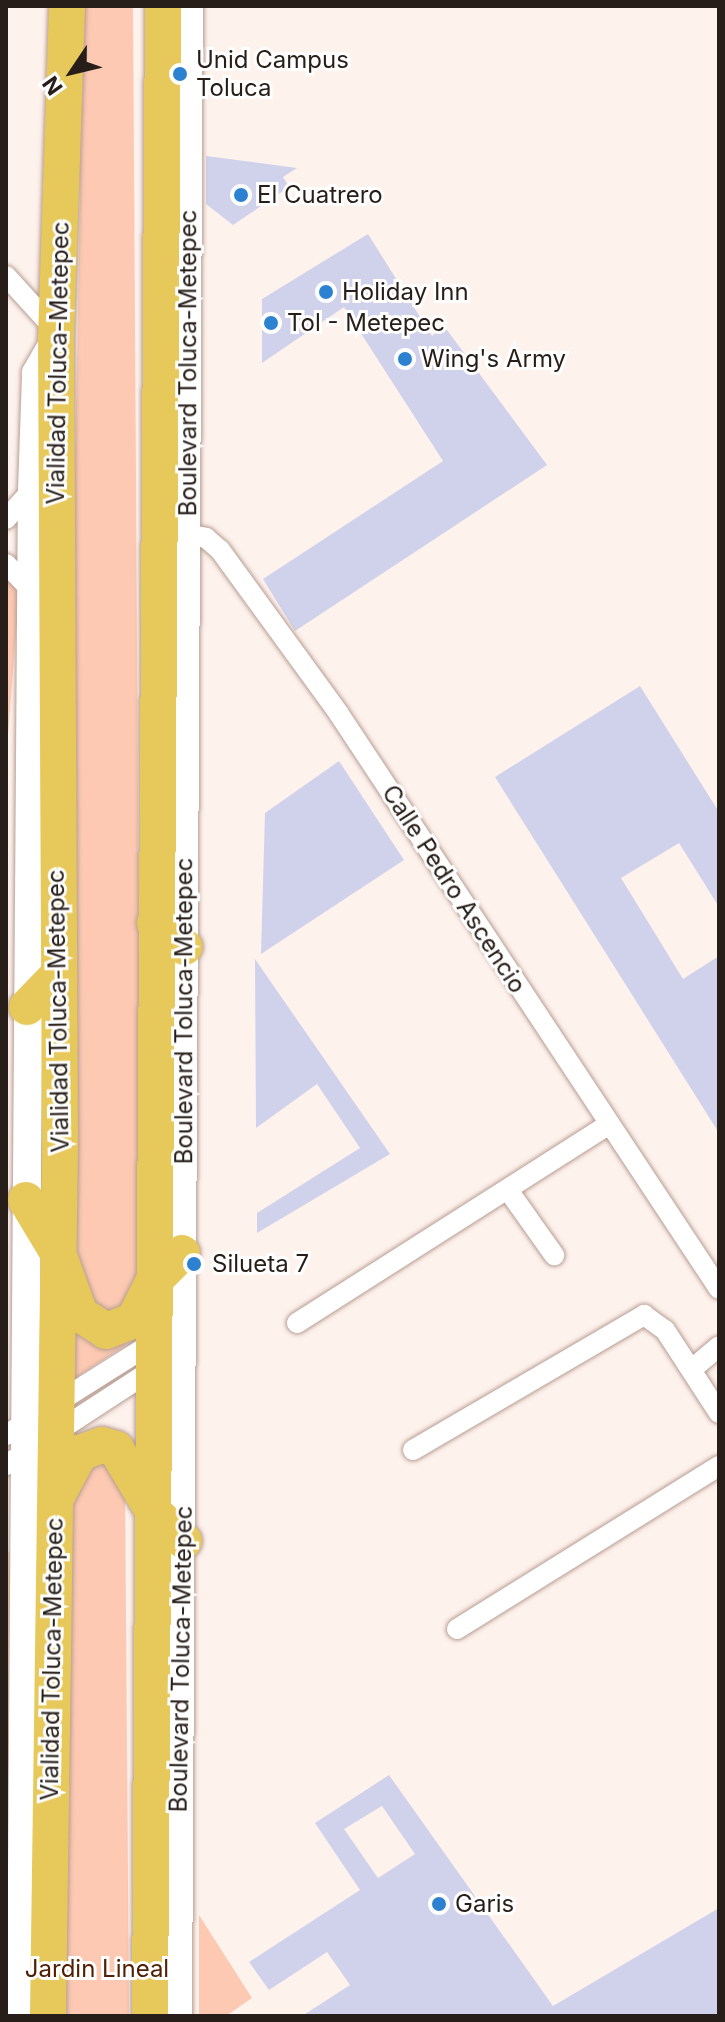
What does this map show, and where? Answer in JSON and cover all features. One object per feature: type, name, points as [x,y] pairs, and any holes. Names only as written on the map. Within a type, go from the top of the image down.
[{"type":"highway","name":"Vialidad Toluca-Metepec","points":[[48,2016],[55,1501],[29,1436],[58,1253],[56,335],[67,6]]},
{"type":"highway","points":[[26,1200],[58,1253],[71,1297],[80,1314],[106,1331],[134,1320],[171,1244],[174,244],[163,6]]},
{"type":"highway","points":[[27,1007],[56,977]]},
{"type":"highway","points":[[60,1145],[71,1297]]},
{"type":"highway","points":[[153,1282],[153,1511]]},
{"type":"highway","points":[[55,1501],[70,1462],[102,1445],[128,1461],[173,1548],[150,2016]]},
{"type":"highway","points":[[22,1907],[49,1870]]},
{"type":"main road","name":"Boulevard Toluca-Metepec","points":[[174,244],[189,6]]},
{"type":"main road","points":[[21,2016],[16,1523],[29,1436],[26,1200],[32,490],[36,373],[56,335]]},
{"type":"main road","name":"Boulevard Toluca-Metepec","points":[[171,1244],[173,1548]]},
{"type":"main road","name":"Boulevard Toluca-Metepec","points":[[167,1666],[178,2016]]},
{"type":"street","points":[[6,276],[56,335]]},
{"type":"street","points":[[6,519],[32,490]]},
{"type":"street","name":"Calle Pedro Ascencio","points":[[173,532],[220,550],[339,714],[719,1289]]},
{"type":"street","points":[[6,564],[31,590]]},
{"type":"street","points":[[297,1323],[609,1124]]},
{"type":"street","points":[[508,1190],[554,1255]]},
{"type":"street","points":[[413,1450],[633,1318],[655,1319],[716,1400]]},
{"type":"street","points":[[692,1369],[719,1346]]},
{"type":"street","points":[[29,1436],[152,1356]]},
{"type":"street","points":[[29,1436],[152,1356]]},
{"type":"street","points":[[457,1629],[719,1466]]},
{"type":"green space","points":[[133,6],[141,1273],[135,1302],[101,1318],[76,1266],[68,869],[80,197],[75,7]]},
{"type":"green space","points":[[6,571],[19,595],[6,760]]},
{"type":"green space","points":[[66,1316],[128,1333],[124,1346],[71,1381]]},
{"type":"green space","name":"Jardin Lineal","points":[[93,1454],[125,1479],[129,2016],[62,2016],[66,1552],[75,1480]]},
{"type":"green space","points":[[6,1549],[14,1557],[6,1895]]},
{"type":"green space","points":[[199,1915],[252,1998],[226,2016],[199,2016]]},
{"type":"building","name":"El Cuatrero","points":[[206,156],[297,168],[283,177],[289,187],[233,225],[206,204]]},
{"type":"building","points":[[368,234],[432,336],[444,326],[547,465],[295,631],[263,579],[443,461],[344,307],[262,363],[262,299]]},
{"type":"building","points":[[640,686],[719,812],[719,907],[679,843],[621,878],[683,979],[719,956],[719,1133],[495,777]]},
{"type":"building","points":[[339,761],[404,860],[261,954],[265,813]]},
{"type":"building","points":[[255,959],[390,1154],[257,1233],[257,1213],[360,1148],[317,1084],[256,1128]]},
{"type":"building","points":[[389,1775],[553,2006],[719,1908],[719,2016],[302,2016],[350,1985],[327,1952],[269,1990],[249,1962],[360,1890],[315,1823]],"holes":[[[382,1806],[415,1854],[378,1878],[344,1829]]]},
{"type":"place","name":"Unid Campus Toluca","points":[[180,74]]},
{"type":"place","name":"El Cuatrero","points":[[241,195]]},
{"type":"place","name":"Holiday Inn","points":[[326,292]]},
{"type":"place","name":"Tol - Metepec","points":[[271,323]]},
{"type":"place","name":"Wing's Army","points":[[405,359]]},
{"type":"place","name":"Silueta 7","points":[[194,1264]]},
{"type":"place","name":"Garis","points":[[439,1904]]}]
